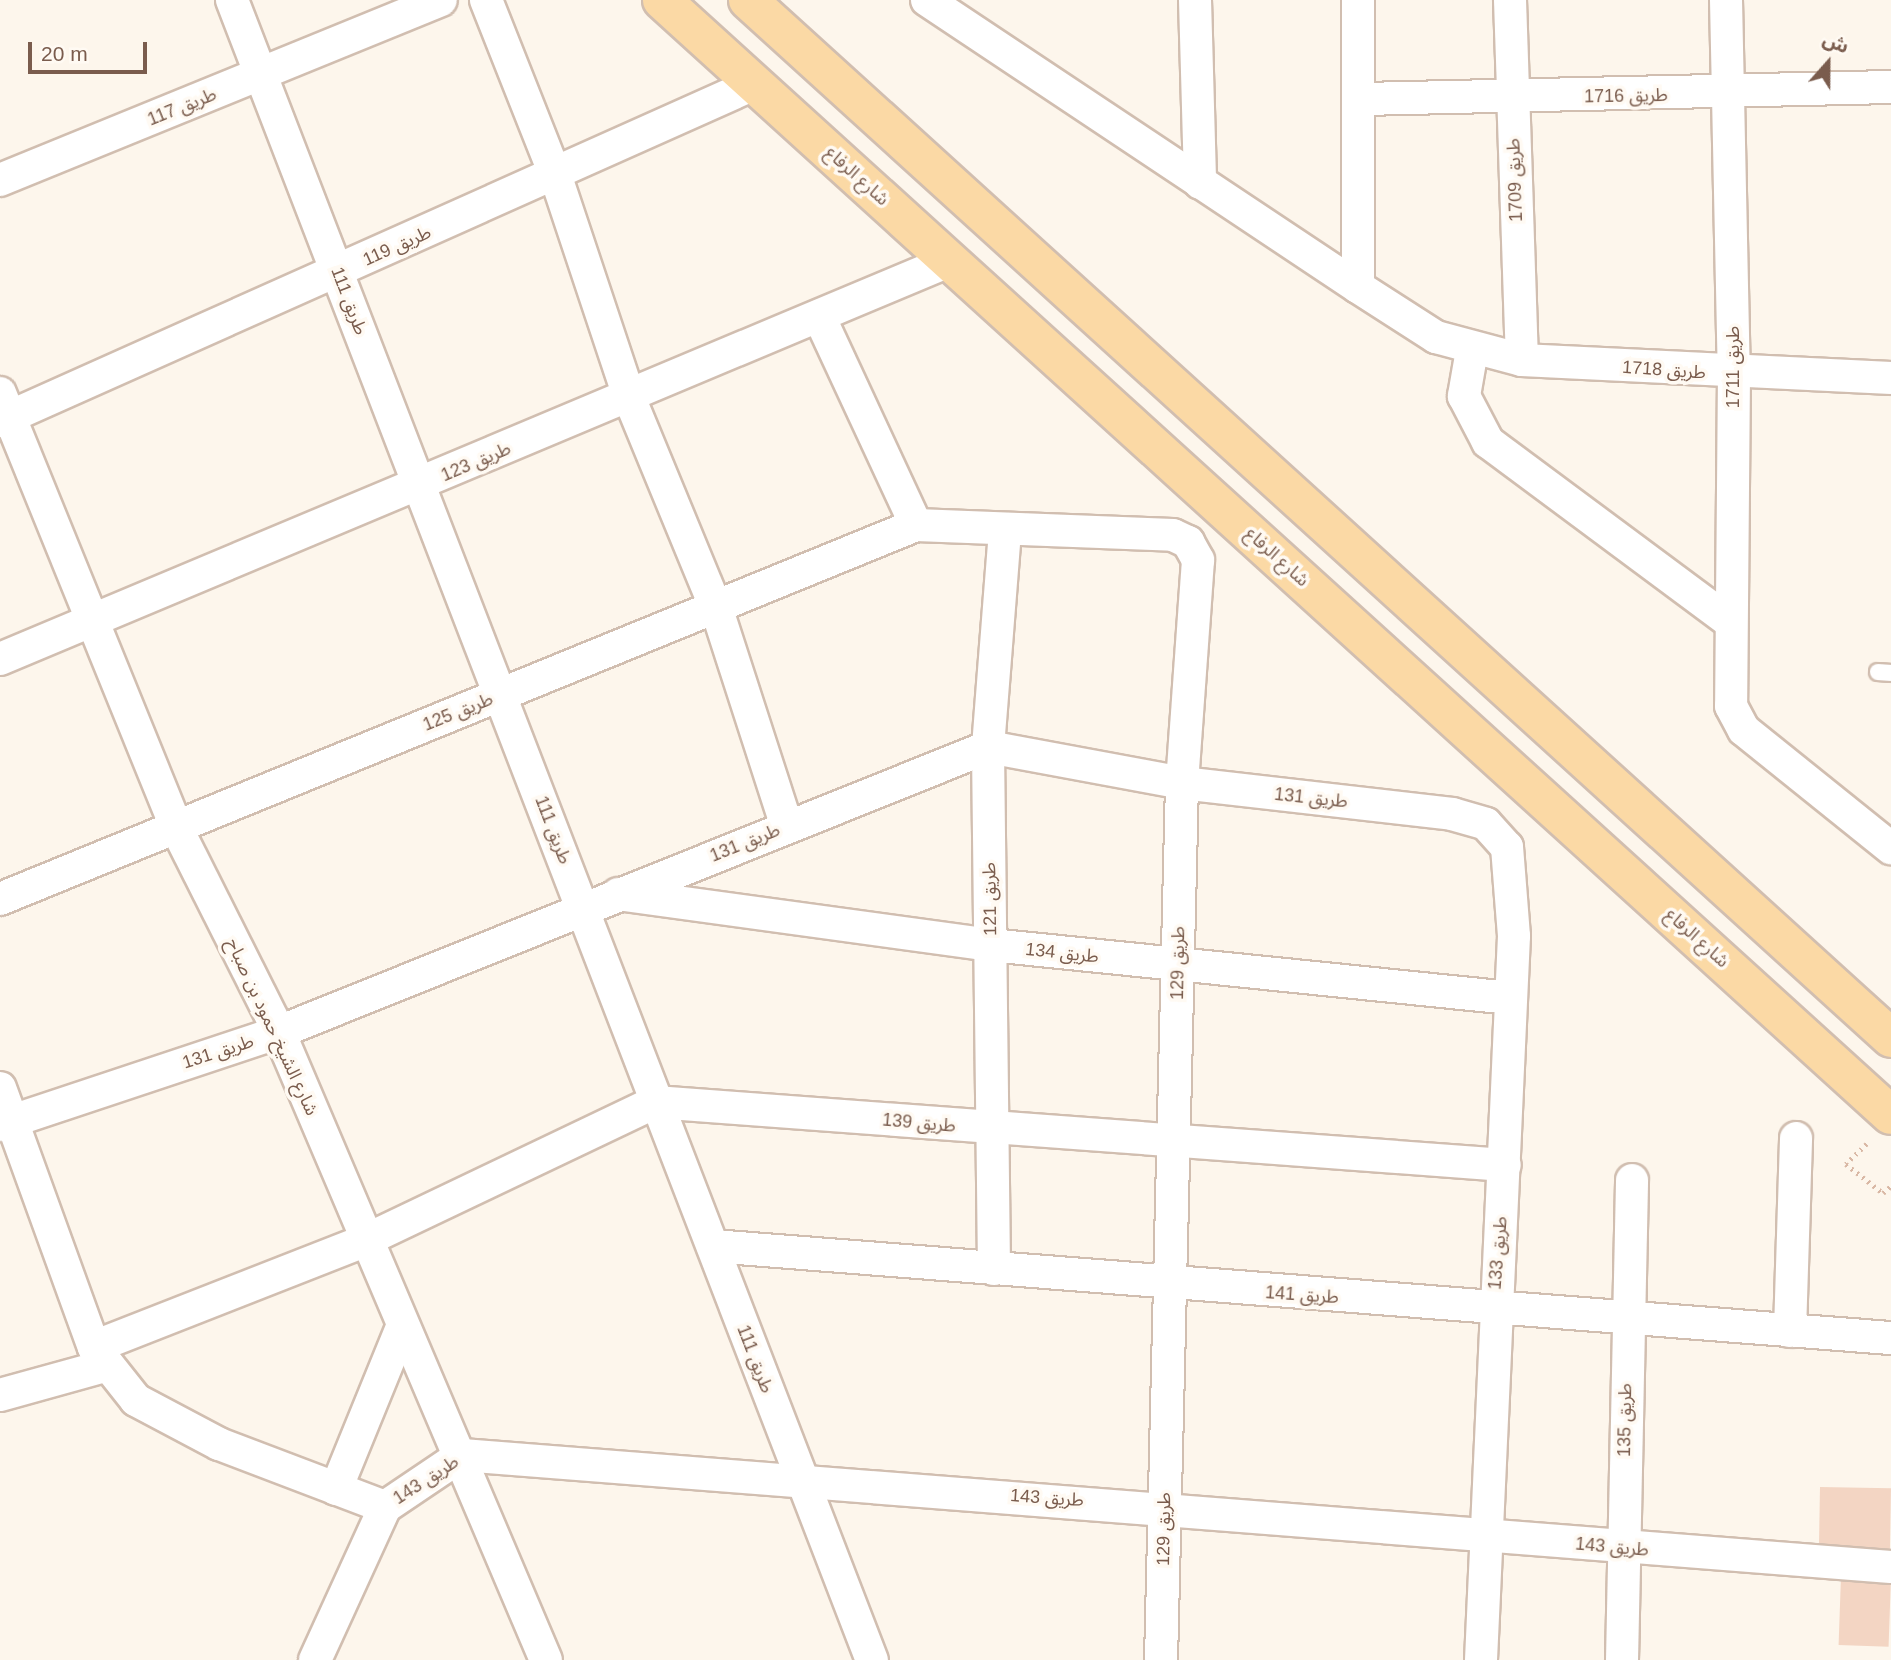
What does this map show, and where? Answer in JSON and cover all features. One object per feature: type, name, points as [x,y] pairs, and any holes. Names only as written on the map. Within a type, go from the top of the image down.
[{"type":"main road","name":"شارع الرفاع","points":[[662,0],[1891,1115]]},
{"type":"main road","points":[[748,0],[1891,1038]]},
{"type":"street","name":"طريق 111","points":[[232,0],[872,1660]]},
{"type":"street","name":"طريق 117","points":[[0,180],[441,0]]},
{"type":"street","points":[[486,0],[555,174],[629,397],[718,610],[787,827]]},
{"type":"street","name":"طريق 1718","points":[[927,0],[1358,288],[1436,337],[1472,351],[1522,360],[1734,374],[1891,378]]},
{"type":"street","points":[[1195,0],[1200,183]]},
{"type":"street","points":[[1358,0],[1362,99],[1358,288]]},
{"type":"street","name":"طريق 1709","points":[[1510,0],[1522,360]]},
{"type":"street","name":"طريق 1711","points":[[1727,0],[1734,374],[1731,706],[1744,730],[1891,848]]},
{"type":"street","name":"طريق 119","points":[[3,410],[338,273],[754,84]]},
{"type":"street","name":"طريق 1716","points":[[1362,99],[1513,99],[1891,87]]},
{"type":"street","name":"طريق 123","points":[[0,659],[951,260]]},
{"type":"street","points":[[819,316],[916,525]]},
{"type":"street","points":[[1472,351],[1464,396],[1488,442],[1730,622]]},
{"type":"street","name":"شارع الشيخ حمود بن صباح","points":[[3,410],[97,619],[177,827],[279,1032],[365,1241],[462,1455],[546,1660]]},
{"type":"street","name":"طريق 129","points":[[916,525],[1173,535],[1188,542],[1198,560],[1182,783],[1161,1660]]},
{"type":"street","name":"طريق 125","points":[[0,899],[500,695],[718,610],[916,525]]},
{"type":"street","name":"طريق 121","points":[[994,1269],[988,747],[1005,530]]},
{"type":"street","name":"طريق 131","points":[[6,1123],[279,1032],[988,747],[1182,783],[1452,814],[1486,824],[1507,847]]},
{"type":"street","name":"طريق 133","points":[[1481,1660],[1489,1534],[1493,1308],[1505,1165],[1514,936],[1507,847]]},
{"type":"street","name":"طريق 134","points":[[617,894],[991,945],[1510,998]]},
{"type":"street","points":[[0,1088],[6,1123],[101,1356],[136,1400],[219,1444],[385,1507]]},
{"type":"street","points":[[0,1395],[101,1356],[365,1241],[655,1102]]},
{"type":"street","name":"طريق 139","points":[[655,1102],[1505,1165]]},
{"type":"street","points":[[1790,1331],[1796,1138]]},
{"type":"street","name":"طريق 135","points":[[1622,1660],[1632,1180]]},
{"type":"street","name":"طريق 141","points":[[713,1246],[1171,1286],[1891,1338]]},
{"type":"street","points":[[336,1489],[403,1325]]},
{"type":"street","name":"طريق 143","points":[[315,1660],[385,1507],[462,1455],[1165,1507],[1489,1534],[1623,1549],[1891,1567]]},
{"type":"path","points":[[1846,1164],[1883,1193],[1891,1186]]},
{"type":"building","points":[[1820,1487],[1891,1488],[1890,1551],[1819,1550]]},
{"type":"building","points":[[1841,1576],[1891,1578],[1889,1647],[1839,1645]]}]
